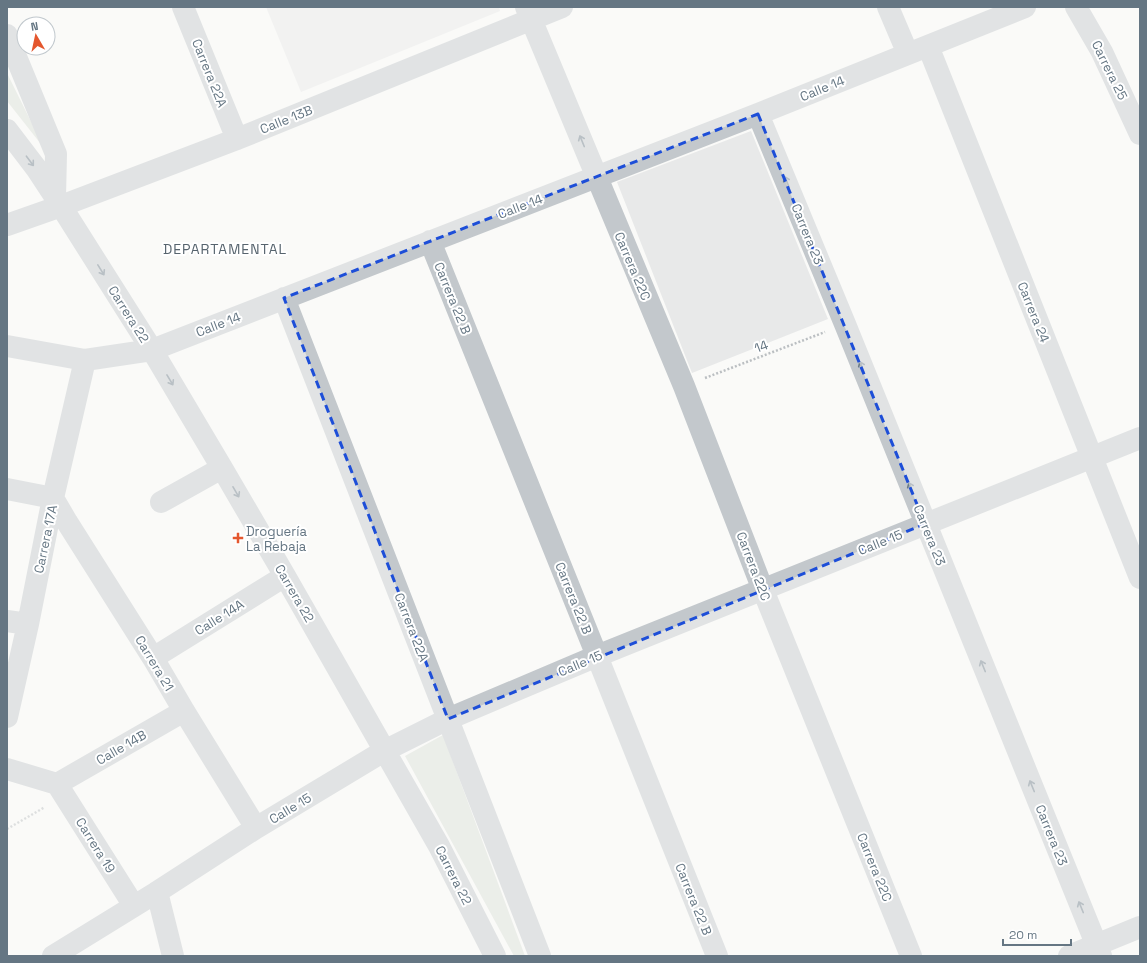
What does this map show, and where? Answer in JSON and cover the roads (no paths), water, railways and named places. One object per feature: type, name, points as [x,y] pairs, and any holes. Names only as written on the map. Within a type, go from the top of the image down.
[{"type":"street","name":"Carrera 22A","points":[[183,7],[236,139]]},
{"type":"street","name":"Calle 13B","points":[[7,225],[58,202],[236,139],[529,13],[562,7]]},
{"type":"street","points":[[888,7],[908,54]]},
{"type":"street","name":"Calle 14","points":[[7,346],[85,360],[152,350],[758,114],[1025,7]]},
{"type":"street","name":"Carrera 25","points":[[1076,7],[1102,52],[1138,124]]},
{"type":"street","points":[[529,13],[596,177]]},
{"type":"street","points":[[7,35],[56,154],[58,202]]},
{"type":"street","name":"Carrera 24","points":[[928,46],[1140,578]]},
{"type":"street","name":"Carrera 23","points":[[758,114],[845,324],[1099,950]]},
{"type":"street","name":"Carrera 22","points":[[7,130],[36,168],[58,202],[152,350],[222,468],[439,846],[495,956]]},
{"type":"street","name":"Carrera 22C","points":[[596,177],[684,386],[763,590],[911,956]]},
{"type":"street","name":"Carrera 22 B","points":[[430,241],[717,956]]},
{"type":"street","name":"Carrera 22A","points":[[284,298],[540,956]]},
{"type":"street","name":"Carrera 17A","points":[[7,717],[17,623],[54,498],[85,360]]},
{"type":"street","name":"Calle 15","points":[[53,956],[157,892],[256,828],[384,751],[448,719],[597,656],[1140,438]]},
{"type":"street","points":[[162,502],[222,468]]},
{"type":"street","points":[[7,489],[54,498]]},
{"type":"street","name":"Carrera 21","points":[[54,498],[67,522],[153,658],[256,828]]},
{"type":"street","name":"Calle 14A","points":[[153,658],[285,576]]},
{"type":"street","name":"Calle 14B","points":[[61,790],[184,711]]},
{"type":"street","points":[[7,769],[61,790]]},
{"type":"street","name":"Carrera 19","points":[[61,790],[134,906]]},
{"type":"street","points":[[157,892],[173,956]]},
{"type":"street","points":[[1069,956],[1099,950],[1140,927]]},
{"type":"place","name":"Droguería La Rebaja","points":[[238,538]]},
{"type":"district","name":"DEPARTAMENTAL","points":[[225,249]]}]
